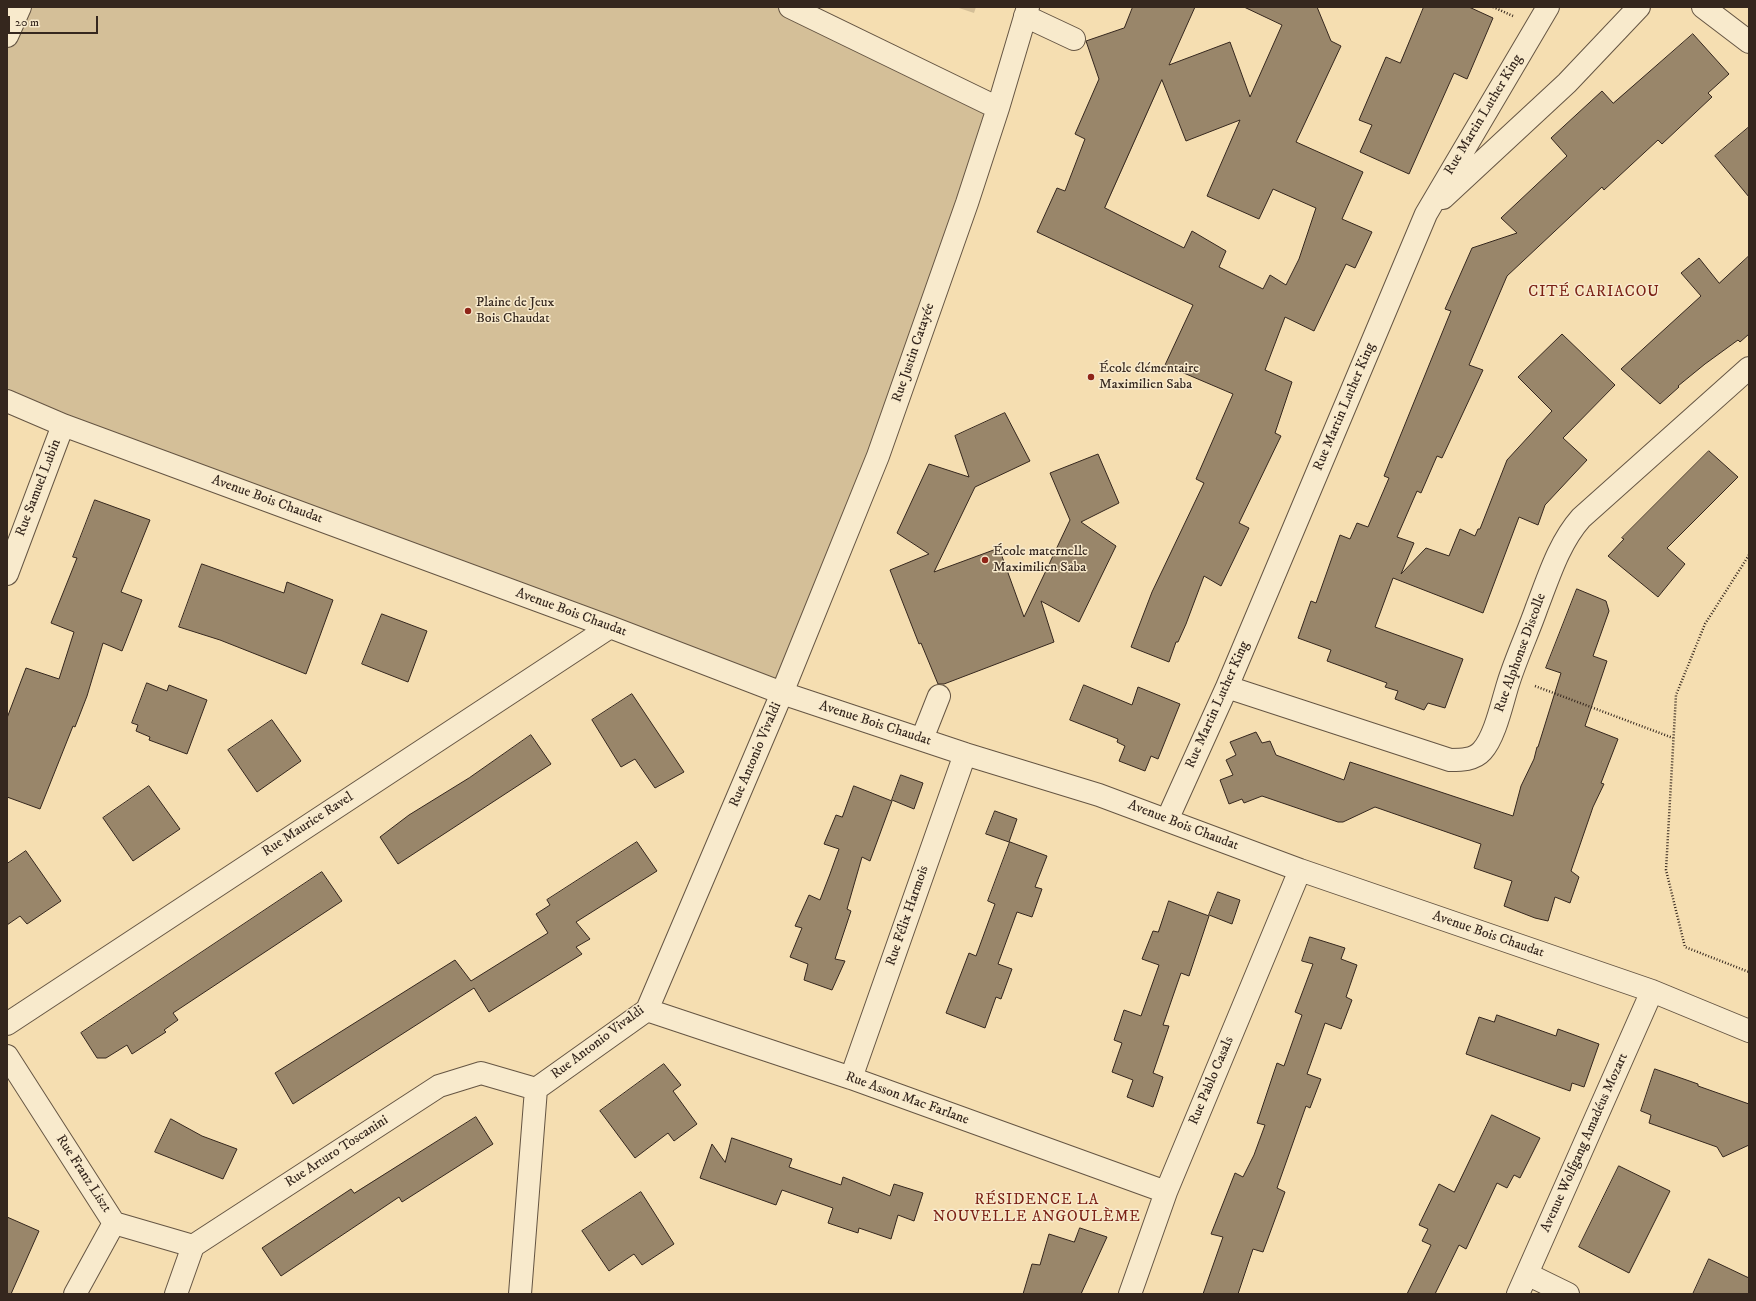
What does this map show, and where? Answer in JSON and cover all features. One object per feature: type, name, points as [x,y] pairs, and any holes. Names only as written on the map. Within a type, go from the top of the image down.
[{"type":"street","points":[[7,36],[20,7]]},
{"type":"street","points":[[790,7],[998,108]]},
{"type":"street","name":"Rue Martin Luther King","points":[[1167,820],[1227,687],[1426,214],[1548,7]]},
{"type":"street","points":[[1426,214],[1567,82],[1639,7]]},
{"type":"street","points":[[1704,7],[1749,42]]},
{"type":"street","points":[[1026,11],[1074,39]]},
{"type":"street","name":"Rue Justin Catayée","points":[[782,693],[878,456],[967,203],[998,108],[1026,11]]},
{"type":"street","name":"Rue Alphonse Discolle","points":[[1227,687],[1450,760],[1470,758],[1482,751],[1493,732],[1510,677],[1559,552],[1569,531],[1581,518],[1749,368]]},
{"type":"street","name":"Avenue Bois Chaudat","points":[[7,401],[63,425],[610,627],[782,693],[965,754],[1099,795],[1300,870],[1652,991],[1749,1031]]},
{"type":"street","name":"Rue Samuel Lubin","points":[[7,574],[63,425]]},
{"type":"street","name":"Rue Maurice Ravel","points":[[7,1024],[610,627]]},
{"type":"street","name":"Rue Antonio Vivaldi","points":[[536,1089],[647,1010],[782,693]]},
{"type":"street","points":[[922,739],[939,696]]},
{"type":"street","name":"Rue Félix Harmois","points":[[851,1078],[965,754]]},
{"type":"street","name":"Rue Pablo Casals","points":[[1130,1294],[1166,1192],[1300,870]]},
{"type":"street","name":"Avenue Wolfgang Amadéus Mozart","points":[[1518,1294],[1652,991]]},
{"type":"street","name":"Rue Asson Mac Farlane","points":[[647,1010],[851,1078],[1166,1192]]},
{"type":"street","name":"Rue Franz Liszt","points":[[7,1056],[114,1223],[193,1246]]},
{"type":"street","name":"Rue Arturo Toscanini","points":[[193,1246],[438,1086],[481,1073],[536,1089]]},
{"type":"street","points":[[521,1294],[536,1089]]},
{"type":"street","points":[[75,1294],[114,1223]]},
{"type":"street","points":[[176,1294],[193,1246]]},
{"type":"street","points":[[1527,1274],[1568,1294]]},
{"type":"path","points":[[1749,555],[1705,624],[1676,695],[1666,870],[1685,947],[1749,972]]},
{"type":"path","points":[[1510,677],[1673,738]]},
{"type":"shaded area","name":"Plaine de Jeux Bois Chaudat","points":[[20,7],[790,7],[998,108],[782,693],[7,401],[7,36]]},
{"type":"shaded area","points":[[956,7],[976,7],[974,13]]},
{"type":"building","points":[[1133,7],[1195,7],[1169,65],[1230,42],[1250,97],[1282,25],[1244,7],[1317,7],[1331,41],[1341,46],[1296,142],[1363,172],[1342,219],[1372,232],[1355,268],[1346,264],[1314,331],[1285,317],[1265,370],[1292,382],[1275,433],[1281,436],[1239,523],[1249,528],[1221,586],[1204,576],[1186,624],[1178,642],[1176,642],[1169,662],[1131,647],[1152,592],[1204,483],[1196,479],[1233,394],[1165,365],[1193,305],[1037,232],[1057,188],[1065,191],[1085,139],[1075,134],[1099,79],[1086,41],[1124,28]],"holes":[[[1162,80],[1186,141],[1240,120],[1207,196],[1259,219],[1273,189],[1316,208],[1299,259],[1286,285],[1270,275],[1263,289],[1219,267],[1226,251],[1192,231],[1184,248],[1105,208]]]},
{"type":"building","points":[[1424,7],[1469,7],[1493,18],[1467,79],[1454,73],[1409,174],[1360,152],[1372,125],[1359,120],[1386,57],[1400,63]]},
{"type":"building","points":[[1693,34],[1729,74],[1708,93],[1712,97],[1662,144],[1658,140],[1604,190],[1602,187],[1507,276],[1469,365],[1483,370],[1442,458],[1437,456],[1421,493],[1417,491],[1397,537],[1414,543],[1401,574],[1426,548],[1449,556],[1460,529],[1475,536],[1478,529],[1480,529],[1507,460],[1552,411],[1518,377],[1562,334],[1615,385],[1563,438],[1587,460],[1545,505],[1538,525],[1519,517],[1483,613],[1393,578],[1375,627],[1463,659],[1445,708],[1428,703],[1424,710],[1395,699],[1398,691],[1385,687],[1387,683],[1327,661],[1331,650],[1298,638],[1311,601],[1316,603],[1340,535],[1350,539],[1357,523],[1368,527],[1389,478],[1384,476],[1451,311],[1445,309],[1472,248],[1517,233],[1501,218],[1567,156],[1551,138],[1602,91],[1613,103]]},
{"type":"building","points":[[1749,127],[1749,197],[1715,156]]},
{"type":"building","points":[[1749,256],[1749,334],[1740,342],[1738,340],[1705,364],[1678,386],[1679,387],[1660,404],[1621,369],[1701,296],[1681,273],[1699,258],[1719,283]]},
{"type":"building","points":[[1005,413],[1030,461],[975,487],[934,572],[999,548],[1024,617],[1070,520],[1050,473],[1098,454],[1119,503],[1081,522],[1116,546],[1079,622],[1041,601],[1054,642],[944,684],[938,684],[921,643],[919,644],[890,570],[929,554],[897,533],[929,464],[969,477],[955,436]]},
{"type":"building","points":[[1709,451],[1738,477],[1667,548],[1685,564],[1658,597],[1608,556],[1624,539],[1622,538]]},
{"type":"building","points":[[95,500],[150,520],[121,592],[142,600],[122,651],[103,643],[87,696],[75,727],[73,726],[40,809],[7,797],[7,718],[26,668],[59,679],[74,632],[51,623],[77,558],[73,557]]},
{"type":"building","points":[[202,564],[284,593],[287,582],[333,600],[306,674],[220,640],[179,627]]},
{"type":"building","points":[[1577,589],[1606,601],[1609,611],[1593,656],[1607,661],[1585,726],[1618,739],[1601,783],[1604,784],[1593,807],[1571,871],[1579,877],[1570,903],[1555,897],[1548,921],[1535,918],[1504,906],[1512,881],[1474,868],[1481,844],[1375,807],[1343,822],[1338,822],[1262,796],[1244,803],[1242,799],[1229,804],[1220,780],[1233,775],[1226,760],[1236,755],[1230,742],[1256,732],[1262,743],[1270,741],[1276,755],[1344,780],[1350,762],[1513,816],[1521,786],[1534,759],[1561,673],[1546,668]]},
{"type":"building","points":[[382,614],[427,631],[408,682],[362,664]]},
{"type":"building","points":[[147,683],[167,691],[169,685],[207,700],[187,754],[149,740],[150,737],[136,731],[138,725],[132,723]]},
{"type":"building","points":[[1084,685],[1132,705],[1138,687],[1180,704],[1158,759],[1151,756],[1145,771],[1119,761],[1125,746],[1117,742],[1118,739],[1070,720]]},
{"type":"building","points":[[632,694],[684,772],[655,788],[635,759],[621,767],[592,720]]},
{"type":"building","points":[[272,720],[301,761],[257,792],[228,750]]},
{"type":"building","points":[[531,735],[551,764],[398,864],[380,837],[409,815],[469,778]]},
{"type":"building","points":[[901,775],[923,783],[914,809],[892,800]]},
{"type":"building","points":[[149,786],[180,829],[133,861],[103,818]]},
{"type":"building","points":[[854,786],[892,801],[870,861],[862,857],[847,909],[851,911],[835,959],[845,961],[832,990],[804,980],[808,964],[790,957],[802,928],[795,926],[809,895],[820,900],[830,874],[839,849],[824,844],[836,815],[842,817]]},
{"type":"building","points":[[995,811],[1017,819],[1009,842],[986,834]]},
{"type":"building","points":[[637,842],[657,871],[576,922],[590,939],[576,947],[582,954],[489,1012],[474,988],[293,1104],[275,1073],[455,960],[471,981],[548,933],[536,914],[550,905],[547,900]]},
{"type":"building","points":[[1010,842],[1047,856],[1035,887],[1042,889],[1032,917],[1017,912],[998,964],[1012,969],[1001,999],[996,997],[985,1028],[946,1013],[969,953],[976,956],[995,904],[988,901]]},
{"type":"building","points":[[26,851],[61,901],[27,924],[20,916],[7,925],[7,864]]},
{"type":"building","points":[[322,872],[342,901],[173,1013],[178,1020],[164,1030],[166,1032],[132,1054],[127,1045],[106,1058],[97,1058],[81,1033]]},
{"type":"building","points":[[1218,892],[1240,900],[1232,924],[1209,915]]},
{"type":"building","points":[[1169,901],[1209,916],[1189,976],[1181,973],[1163,1025],[1169,1026],[1153,1073],[1163,1077],[1153,1107],[1127,1097],[1133,1080],[1112,1072],[1122,1043],[1114,1040],[1124,1010],[1141,1016],[1159,965],[1142,959],[1153,931],[1158,932]]},
{"type":"building","points":[[1310,937],[1345,948],[1341,959],[1357,965],[1346,997],[1352,1000],[1341,1029],[1325,1023],[1307,1074],[1321,1079],[1310,1108],[1306,1106],[1277,1188],[1285,1192],[1263,1252],[1253,1249],[1238,1294],[1203,1294],[1223,1237],[1211,1234],[1235,1173],[1243,1177],[1254,1155],[1265,1125],[1257,1123],[1277,1063],[1284,1066],[1302,1015],[1295,1012],[1313,964],[1302,961]]},
{"type":"building","points":[[1497,1015],[1556,1036],[1558,1029],[1599,1044],[1584,1087],[1572,1083],[1570,1091],[1466,1054],[1479,1017],[1494,1022]]},
{"type":"building","points":[[664,1064],[681,1085],[673,1091],[697,1124],[674,1141],[668,1133],[635,1158],[600,1111]]},
{"type":"building","points":[[1655,1069],[1749,1104],[1749,1145],[1723,1157],[1717,1147],[1649,1123],[1651,1115],[1641,1111]]},
{"type":"building","points":[[1492,1115],[1540,1138],[1520,1178],[1514,1175],[1507,1188],[1497,1183],[1466,1249],[1459,1245],[1435,1294],[1407,1294],[1431,1245],[1422,1241],[1428,1229],[1419,1225],[1439,1184],[1454,1192]]},
{"type":"building","points":[[476,1117],[493,1144],[402,1202],[399,1197],[281,1276],[262,1248],[351,1189],[354,1193]]},
{"type":"building","points":[[171,1119],[202,1136],[237,1149],[223,1179],[155,1152]]},
{"type":"building","points":[[732,1138],[792,1159],[789,1167],[841,1185],[843,1177],[890,1196],[894,1184],[923,1193],[914,1221],[898,1215],[891,1239],[859,1228],[858,1233],[828,1223],[833,1208],[782,1190],[776,1205],[700,1178],[712,1144],[725,1162]]},
{"type":"building","points":[[1619,1166],[1670,1191],[1629,1273],[1579,1247]]},
{"type":"building","points":[[641,1192],[674,1244],[642,1265],[634,1254],[609,1271],[582,1231]]},
{"type":"building","points":[[7,1217],[39,1231],[11,1294],[7,1294]]},
{"type":"building","points":[[1080,1228],[1107,1237],[1081,1294],[1023,1294],[1032,1264],[1040,1265],[1049,1234],[1074,1242]]},
{"type":"building","points":[[1709,1259],[1749,1278],[1749,1294],[1693,1294]]},
{"type":"place","name":"Plaine de Jeux Bois Chaudat","points":[[468,311]]},
{"type":"place","name":"École élémentaire Maximilien Saba","points":[[1091,377]]},
{"type":"place","name":"École maternelle Maximilien Saba","points":[[985,560]]},
{"type":"district","name":"CITÉ CARIACOU","points":[[1594,293]]},
{"type":"district","name":"RÉSIDENCE LA NOUVELLE ANGOULÈME","points":[[1037,1210]]}]
